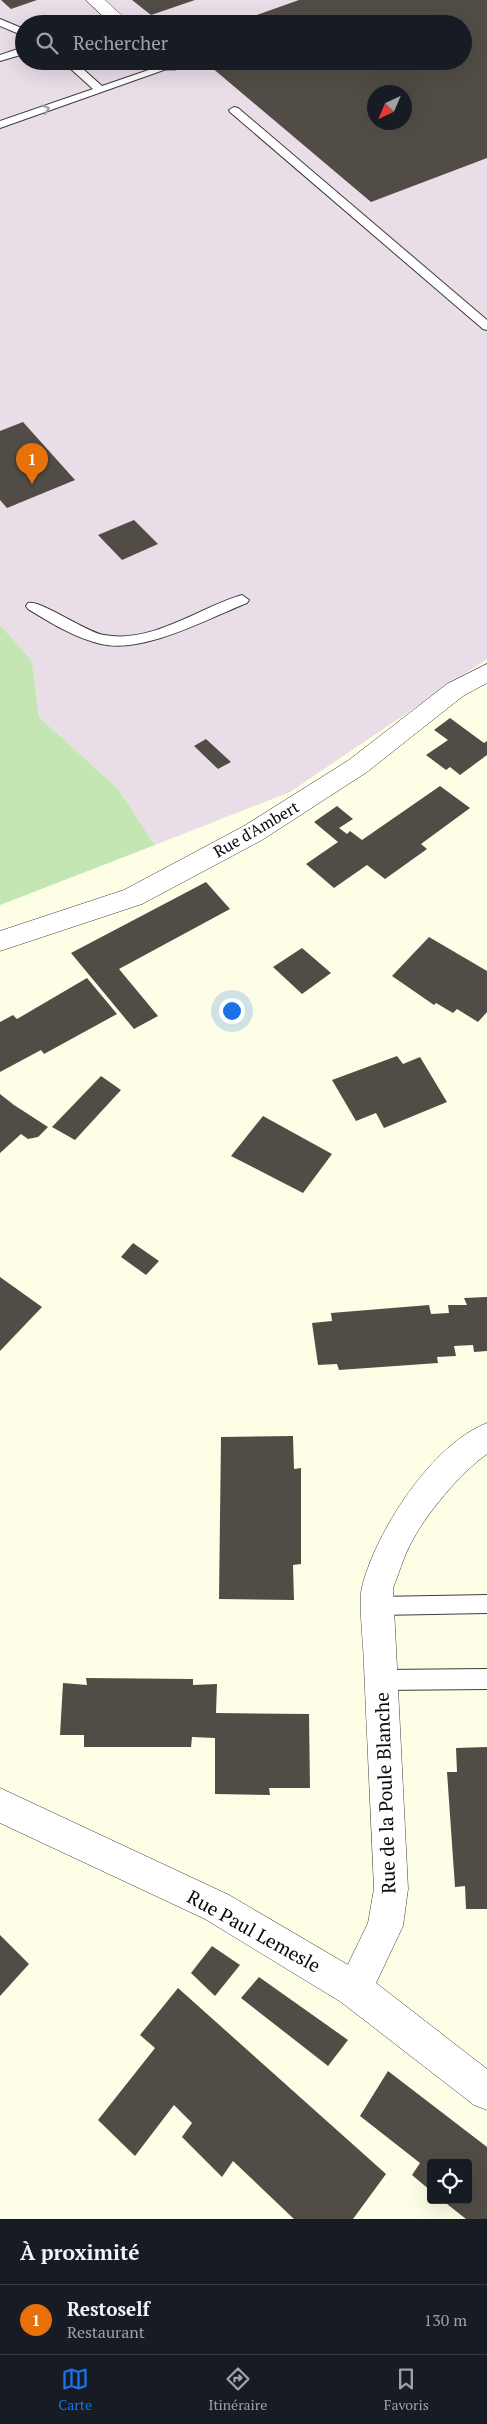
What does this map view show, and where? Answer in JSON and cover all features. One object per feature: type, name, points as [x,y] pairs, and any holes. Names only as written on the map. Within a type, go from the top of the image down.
[{"type":"street","points":[[95,0],[112,15]]},
{"type":"street","name":"Rue d'Ambert","points":[[0,941],[133,897],[253,833],[358,766],[455,690],[487,672]]},
{"type":"street","name":"Rue de la Poule Blanche","points":[[354,1989],[385,1926],[391,1889],[377,1588],[398,1535],[431,1488],[461,1455],[487,1437]]},
{"type":"street","name":"Rue Paul Lemesle","points":[[0,1805],[217,1907],[354,1989],[487,2092]]},
{"type":"lane","points":[[0,22],[15,29]]},
{"type":"lane","points":[[0,58],[15,53]]},
{"type":"lane","points":[[77,70],[100,90]]},
{"type":"lane","points":[[0,125],[152,70]]},
{"type":"lane","points":[[234,110],[487,326]]},
{"type":"lane","points":[[32,606],[71,628],[103,640],[142,640],[242,600]]},
{"type":"lane","points":[[378,1606],[487,1604]]},
{"type":"lane","name":"Rue de la Poule Blanche","points":[[381,1680],[487,1679]]},
{"type":"shaded area","points":[[0,0],[487,0],[487,659],[290,792],[155,845],[118,789],[39,717],[32,661],[0,625]]},
{"type":"green space","points":[[0,625],[32,661],[39,717],[118,789],[155,845],[0,905]]},
{"type":"building","points":[[1,0],[37,0],[11,9]]},
{"type":"building","points":[[132,0],[195,0],[151,15]]},
{"type":"building","points":[[299,0],[487,0],[487,158],[371,202],[215,70],[472,70],[472,15],[256,15]]},
{"type":"building","points":[[23,422],[75,480],[7,508],[0,500],[0,431]]},
{"type":"building","points":[[134,520],[158,544],[122,560],[98,535]]},
{"type":"building","points":[[450,718],[484,743],[487,741],[487,755],[460,775],[450,767],[446,770],[426,755],[448,740],[434,730]]},
{"type":"building","points":[[206,739],[231,762],[218,769],[194,746]]},
{"type":"building","points":[[440,786],[470,808],[421,844],[427,849],[385,879],[367,865],[334,888],[306,864],[338,842],[314,822],[337,806],[353,819],[339,828],[347,834],[350,831],[362,840]]},
{"type":"building","points":[[206,882],[230,909],[119,969],[158,1016],[134,1029],[71,953]]},
{"type":"building","points":[[429,937],[487,971],[487,1012],[478,1022],[457,1009],[453,1013],[436,1003],[434,1005],[392,976]]},
{"type":"building","points":[[302,948],[331,973],[302,994],[273,967]]},
{"type":"building","points":[[87,978],[117,1014],[44,1054],[41,1050],[0,1072],[0,1022],[13,1015],[17,1019]]},
{"type":"building","points":[[397,1056],[403,1064],[420,1057],[447,1102],[384,1128],[376,1113],[356,1121],[332,1080]]},
{"type":"building","points":[[101,1076],[121,1090],[75,1140],[52,1127]]},
{"type":"building","points":[[0,1094],[48,1127],[38,1137],[28,1139],[21,1134],[0,1153]]},
{"type":"building","points":[[263,1116],[332,1154],[303,1193],[231,1156]]},
{"type":"building","points":[[133,1243],[159,1261],[146,1275],[121,1257]]},
{"type":"building","points":[[0,1277],[42,1307],[0,1351]]},
{"type":"building","points":[[487,1297],[487,1351],[474,1352],[473,1345],[454,1346],[456,1356],[437,1357],[438,1363],[339,1370],[337,1364],[318,1365],[312,1323],[332,1321],[331,1313],[429,1305],[431,1314],[449,1313],[448,1305],[467,1305],[464,1298]]},
{"type":"building","points":[[293,1436],[294,1469],[301,1468],[301,1564],[293,1565],[294,1600],[219,1599],[221,1437]]},
{"type":"building","points":[[86,1678],[193,1679],[193,1685],[217,1684],[216,1713],[309,1714],[310,1788],[269,1788],[270,1795],[215,1794],[215,1738],[192,1737],[191,1747],[84,1747],[84,1735],[60,1735],[63,1683],[87,1685]]},
{"type":"building","points":[[487,1747],[487,1909],[466,1909],[465,1886],[455,1887],[447,1772],[457,1772],[456,1748]]},
{"type":"building","points":[[0,1935],[29,1964],[0,1996]]},
{"type":"building","points":[[212,1946],[240,1965],[215,1996],[191,1973]]},
{"type":"building","points":[[259,1977],[348,2040],[328,2066],[241,1998]]},
{"type":"building","points":[[178,1988],[386,2174],[353,2219],[294,2219],[233,2161],[222,2177],[182,2137],[192,2123],[174,2105],[135,2156],[98,2120],[155,2048],[140,2035]]},
{"type":"building","points":[[388,2071],[487,2147],[487,2219],[466,2219],[447,2204],[472,2204],[472,2159],[427,2159],[427,2188],[412,2175],[420,2163],[360,2116]]},
{"type":"place","name":"Restoself","points":[[32,484]]}]
